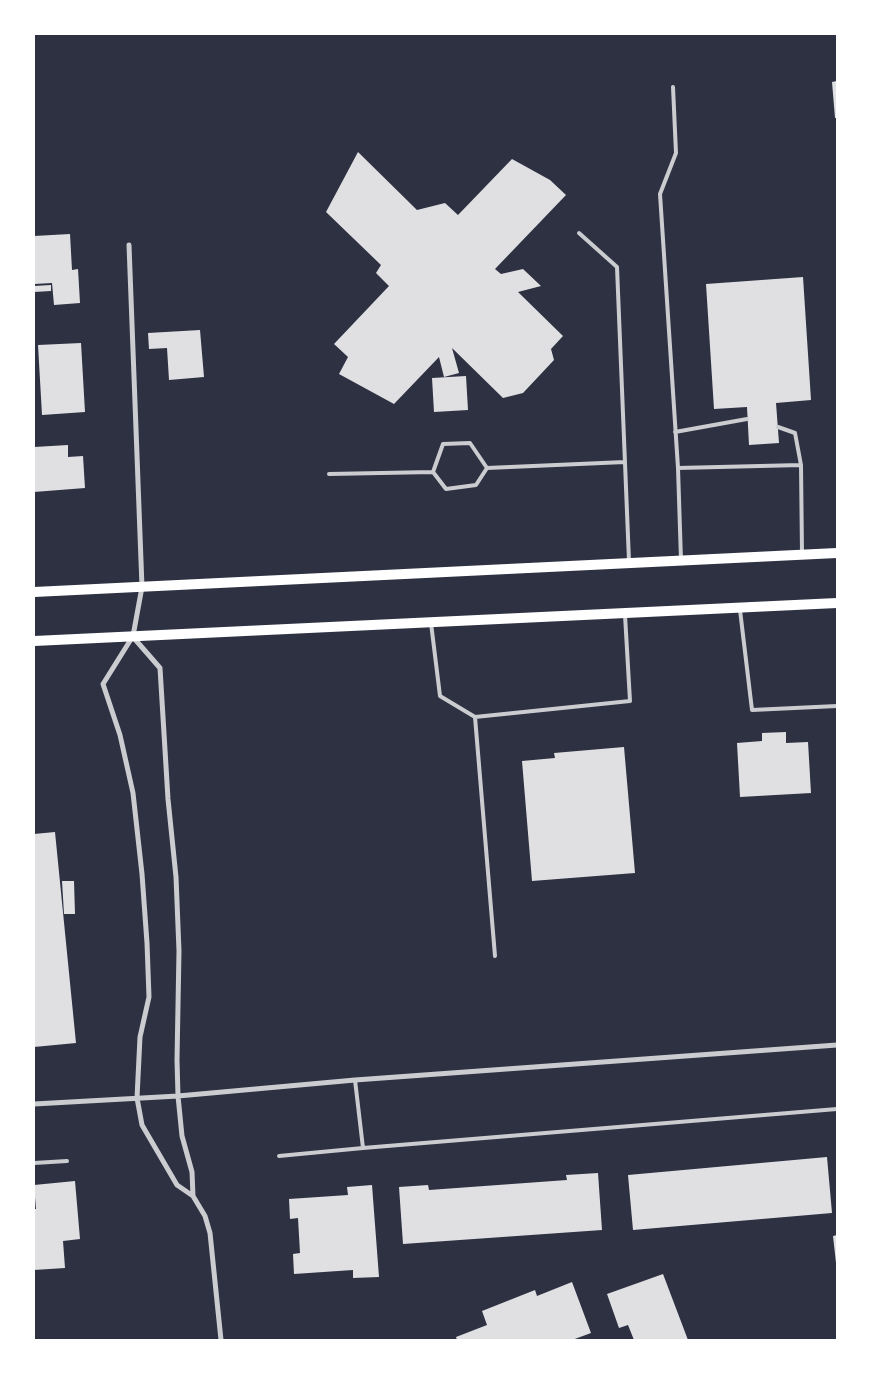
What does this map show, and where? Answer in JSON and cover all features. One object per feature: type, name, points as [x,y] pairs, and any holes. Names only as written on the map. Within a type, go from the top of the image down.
[{"type":"main road","points":[[34,592],[837,553]]},
{"type":"main road","points":[[34,641],[837,603]]},
{"type":"street","points":[[129,245],[142,587],[132,636],[104,684],[120,735],[133,793],[142,874],[149,997],[140,1036],[137,1098],[142,1125],[177,1185],[193,1196],[205,1216],[210,1233],[221,1340]]},
{"type":"street","points":[[132,636],[160,668],[168,799],[176,877],[179,951],[178,1096],[182,1136],[192,1172],[193,1196]]},
{"type":"street","points":[[34,1104],[178,1096],[355,1080],[837,1045]]},
{"type":"lane","points":[[673,87],[676,153],[660,194],[678,468],[682,561]]},
{"type":"lane","points":[[579,233],[617,267],[629,563]]},
{"type":"lane","points":[[675,432],[747,419]]},
{"type":"lane","points":[[778,427],[795,433],[801,465],[802,555]]},
{"type":"lane","points":[[433,472],[443,444],[470,443],[487,468]]},
{"type":"lane","points":[[487,468],[625,462]]},
{"type":"lane","points":[[678,468],[801,465]]},
{"type":"lane","points":[[433,472],[446,490],[476,486],[487,468]]},
{"type":"lane","points":[[329,474],[433,472]]},
{"type":"lane","points":[[739,607],[752,710],[837,706]]},
{"type":"lane","points":[[431,622],[440,696],[475,717],[630,701],[625,613]]},
{"type":"lane","points":[[475,717],[495,956]]},
{"type":"lane","points":[[355,1080],[362,1148]]},
{"type":"lane","points":[[279,1156],[837,1109]]},
{"type":"lane","points":[[34,1163],[67,1161]]},
{"type":"building","points":[[837,81],[837,118],[835,118],[832,82]]},
{"type":"building","points":[[358,152],[417,210],[445,203],[458,215],[512,159],[550,180],[566,195],[495,269],[501,274],[523,269],[541,286],[518,292],[563,336],[551,349],[554,360],[523,393],[503,398],[452,348],[459,373],[444,377],[439,357],[394,404],[339,374],[348,357],[334,344],[389,286],[376,273],[381,265],[326,212]]},
{"type":"building","points":[[70,234],[72,270],[78,269],[80,303],[54,305],[52,283],[34,284],[34,236]]},
{"type":"building","points":[[803,277],[811,400],[776,403],[779,443],[749,445],[747,407],[714,409],[706,284]]},
{"type":"building","points":[[51,285],[51,291],[34,292],[34,286]]},
{"type":"building","points":[[200,330],[204,377],[169,380],[167,348],[149,349],[148,333]]},
{"type":"building","points":[[81,343],[85,412],[42,415],[38,345]]},
{"type":"building","points":[[466,376],[468,410],[434,412],[432,378]]},
{"type":"building","points":[[68,445],[68,457],[83,456],[85,488],[34,492],[34,447]]},
{"type":"building","points":[[786,732],[786,743],[808,742],[811,793],[740,797],[737,743],[762,741],[762,733]]},
{"type":"building","points":[[624,747],[635,873],[532,881],[522,761],[555,758],[554,753]]},
{"type":"building","points":[[55,832],[76,1043],[34,1047],[34,834]]},
{"type":"building","points":[[62,881],[74,881],[75,914],[64,914]]},
{"type":"building","points":[[827,1157],[832,1213],[633,1230],[628,1175]]},
{"type":"building","points":[[598,1173],[602,1230],[403,1244],[399,1187],[428,1185],[429,1190],[567,1180],[566,1175]]},
{"type":"building","points":[[75,1181],[80,1239],[63,1241],[65,1268],[34,1270],[34,1209],[36,1209],[34,1185]]},
{"type":"building","points":[[372,1185],[379,1277],[353,1278],[353,1270],[294,1274],[293,1254],[300,1253],[298,1218],[290,1219],[289,1199],[348,1195],[347,1187]]},
{"type":"building","points":[[837,1235],[837,1263],[836,1263],[833,1236]]},
{"type":"building","points":[[663,1274],[688,1340],[634,1340],[628,1325],[619,1328],[607,1294]]},
{"type":"building","points":[[572,1282],[591,1333],[572,1340],[457,1340],[456,1337],[487,1325],[482,1311],[535,1290],[537,1296]]}]
